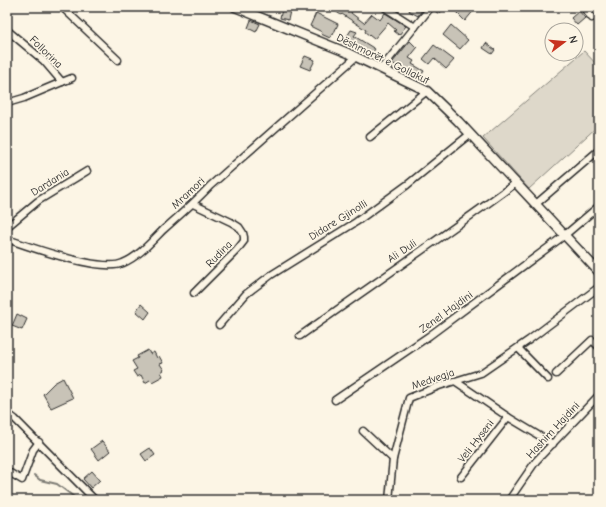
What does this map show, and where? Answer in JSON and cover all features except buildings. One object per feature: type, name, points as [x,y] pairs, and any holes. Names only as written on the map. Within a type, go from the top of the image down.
[{"type":"street","points":[[62,7],[118,60]]},
{"type":"street","name":"Dëshmorët e Gollakut","points":[[235,7],[356,57],[427,92],[458,121],[599,272]]},
{"type":"street","points":[[384,7],[415,27]]},
{"type":"street","points":[[381,69],[431,7]]},
{"type":"street","points":[[583,7],[592,18]]},
{"type":"street","name":"Follorina","points":[[7,30],[39,57],[62,82],[24,98],[7,103]]},
{"type":"street","name":"Mramori","points":[[7,239],[54,255],[102,265],[122,264],[139,253],[194,204],[210,186],[356,57]]},
{"type":"street","points":[[62,82],[72,78]]},
{"type":"street","points":[[370,137],[427,92]]},
{"type":"street","name":"Didare Gjinolli","points":[[219,325],[246,294],[271,275],[356,222],[407,185],[470,134]]},
{"type":"street","points":[[536,204],[599,150]]},
{"type":"street","name":"Dardania","points":[[7,227],[38,201],[88,171]]},
{"type":"street","name":"Ali Duli","points":[[300,336],[516,183]]},
{"type":"street","name":"Rudina","points":[[194,204],[231,222],[239,227],[244,233],[244,241],[238,250],[194,293]]},
{"type":"street","points":[[565,235],[599,206]]},
{"type":"street","name":"Zenel Hajdini","points":[[335,400],[429,336],[565,235]]},
{"type":"street","name":"Medvegja","points":[[388,500],[393,459],[409,398],[481,373],[518,348],[599,287]]},
{"type":"street","points":[[556,374],[592,340],[599,346]]},
{"type":"street","points":[[518,348],[548,379]]},
{"type":"street","name":"Veli Hyseni","points":[[455,381],[508,417],[553,444]]},
{"type":"street","name":"Hashim Hajdini","points":[[509,500],[536,461],[599,395]]},
{"type":"street","points":[[7,413],[39,442],[95,500]]},
{"type":"street","name":"Veli Hyseni","points":[[461,477],[508,417]]},
{"type":"street","points":[[363,431],[393,459]]},
{"type":"street","points":[[7,471],[22,480],[33,450],[39,442]]},
{"type":"shaded area","points":[[584,51],[599,67],[599,125],[529,189],[483,138],[571,62],[584,62]]},
{"type":"waterway","points":[[34,475],[40,480],[57,484],[78,500]]}]
